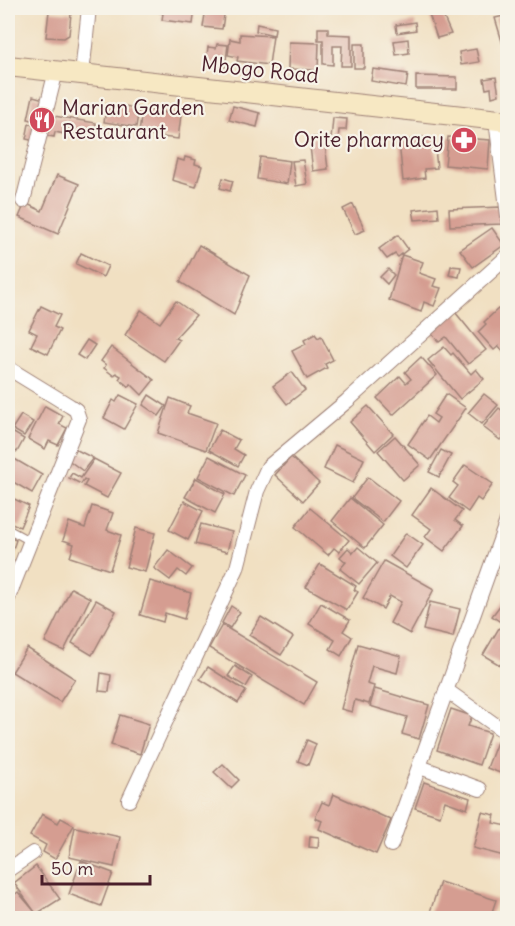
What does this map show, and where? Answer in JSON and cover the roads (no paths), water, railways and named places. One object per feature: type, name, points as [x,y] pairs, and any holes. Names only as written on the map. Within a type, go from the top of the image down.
[{"type":"main road","name":"Mbogo Road","points":[[8,66],[502,121]]},
{"type":"street","points":[[82,74],[89,8]]},
{"type":"street","points":[[23,201],[56,71]]},
{"type":"street","points":[[502,121],[507,216]]},
{"type":"street","points":[[129,800],[237,568],[257,491],[268,467],[347,401],[507,256]]},
{"type":"street","points":[[8,368],[70,406],[78,414],[78,424],[8,598]]},
{"type":"street","points":[[391,845],[507,518]]},
{"type":"street","points":[[446,690],[507,734]]},
{"type":"street","points":[[420,767],[480,789]]},
{"type":"street","points":[[8,870],[33,853]]},
{"type":"lane","points":[[8,530],[30,541]]},
{"type":"place","name":"Marian Garden Restaurant","points":[[42,120]]},
{"type":"place","name":"Orite pharmacy","points":[[464,140]]}]
